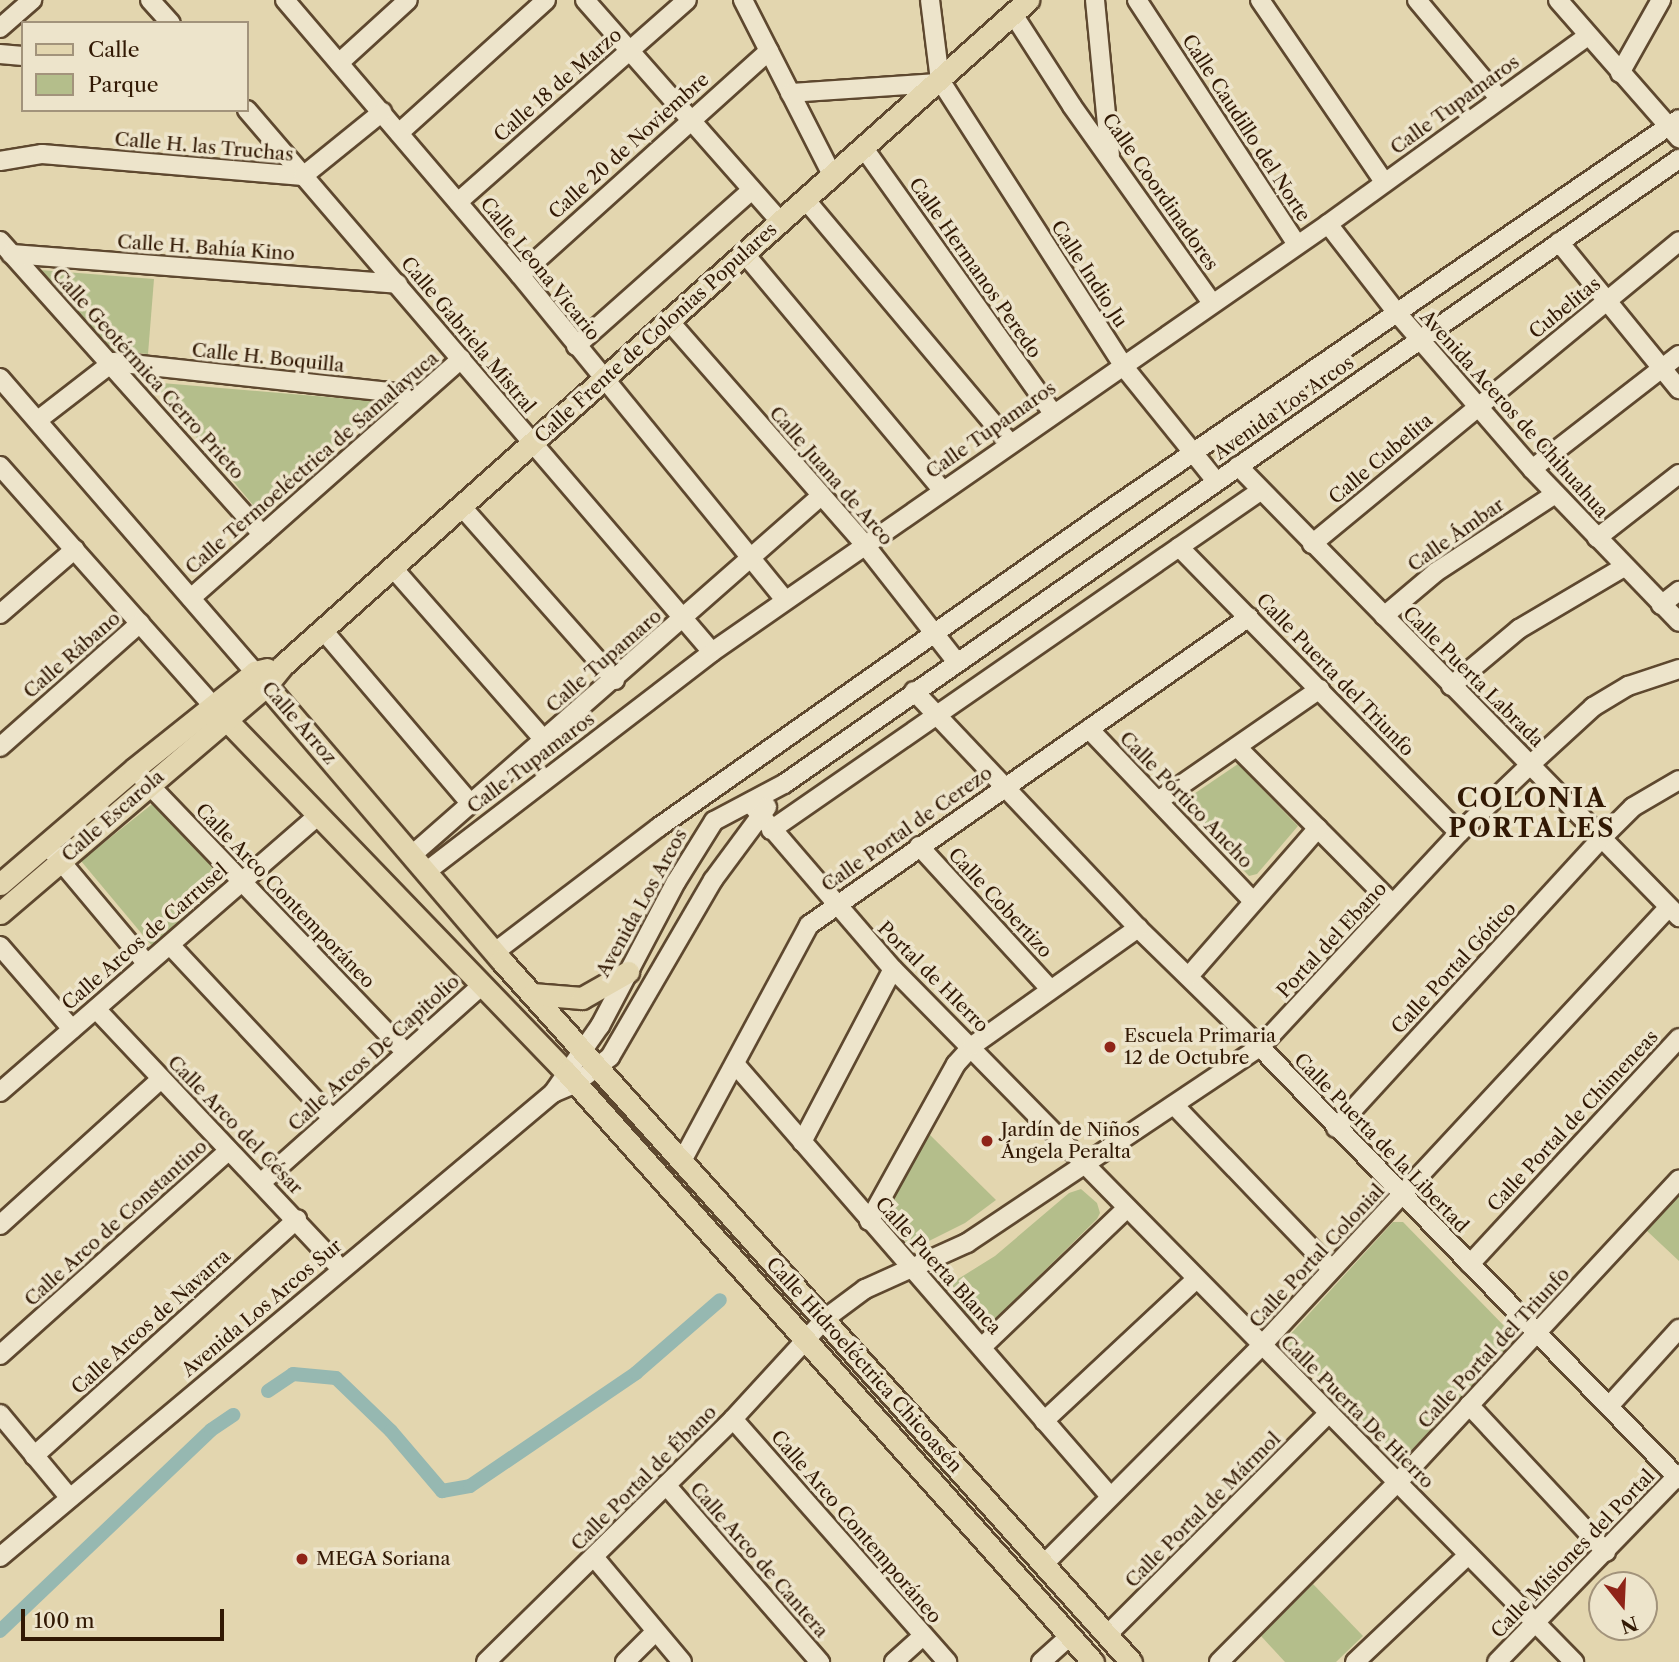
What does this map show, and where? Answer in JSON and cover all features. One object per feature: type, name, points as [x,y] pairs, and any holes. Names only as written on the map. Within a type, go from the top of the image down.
[{"type":"main road","name":"Calle Frente de Colonias Populares","points":[[219,713],[283,664],[393,568],[1021,7]]},
{"type":"main road","name":"Calle Arroz","points":[[261,679],[532,995],[600,1067]]},
{"type":"main road","name":"Calle Escarola","points":[[0,884],[134,769],[219,713]]},
{"type":"main road","name":"Calle Escarola","points":[[0,913],[150,785],[219,713]]},
{"type":"main road","points":[[219,713],[571,1078]]},
{"type":"main road","points":[[532,995],[582,998],[628,972]]},
{"type":"main road","name":"Calle Hidroeléctrica Chicoasén","points":[[600,1067],[683,1159],[750,1240],[826,1318],[1130,1662]]},
{"type":"main road","name":"Calle Hidroeléctrica Chicoasén","points":[[571,1078],[807,1337],[1093,1662]]},
{"type":"street","points":[[0,28],[32,0]]},
{"type":"street","points":[[150,0],[168,21]]},
{"type":"street","name":"Calle Leona Vicario","points":[[285,0],[520,275],[785,600]]},
{"type":"street","points":[[339,63],[408,0]]},
{"type":"street","points":[[399,134],[546,0]]},
{"type":"street","points":[[585,0],[688,120],[780,221]]},
{"type":"street","name":"Calle 18 de Marzo","points":[[458,202],[687,0]]},
{"type":"street","points":[[743,0],[832,175]]},
{"type":"street","points":[[790,93],[938,81],[930,0]]},
{"type":"street","points":[[1095,0],[1110,155]]},
{"type":"street","name":"Calle Caudillo del Norte","points":[[1137,0],[1296,243]]},
{"type":"street","points":[[1261,0],[1384,181]]},
{"type":"street","points":[[1417,0],[1499,99]]},
{"type":"street","points":[[495,952],[659,827],[1193,454],[1397,313],[1676,128],[1620,73],[1558,0]]},
{"type":"street","points":[[1620,73],[1661,0]]},
{"type":"street","name":"Calle Coordinadores","points":[[1021,7],[1072,106],[1110,155],[1212,303]]},
{"type":"street","name":"Calle Tupamaros","points":[[426,871],[712,652],[1052,412],[1124,367],[1296,243],[1328,225],[1384,181],[1588,36]]},
{"type":"street","name":"Calle 20 de Noviembre","points":[[520,275],[688,120],[769,51]]},
{"type":"street","points":[[0,54],[21,55]]},
{"type":"street","name":"Calle Indio Ju","points":[[938,81],[1124,367],[1216,481]]},
{"type":"street","name":"Calle Gabriela Mistral","points":[[248,111],[712,652]]},
{"type":"street","name":"Calle H. las Truchas","points":[[0,161],[43,154],[303,176],[382,112]]},
{"type":"street","name":"Calle Hermanos Peredo","points":[[863,147],[1052,412]]},
{"type":"street","name":"Avenida Los Arcos","points":[[571,1078],[600,1067],[618,1048],[713,880],[784,784],[956,661],[1679,159]]},
{"type":"street","points":[[576,346],[752,190]]},
{"type":"street","points":[[805,199],[1009,442]]},
{"type":"street","name":"Avenida Aceros de Chihuahua","points":[[1328,225],[1419,340],[1477,407],[1555,494],[1679,622]]},
{"type":"street","name":"Cubelitas","points":[[1477,407],[1679,241]]},
{"type":"street","points":[[1559,242],[1679,389]]},
{"type":"street","name":"Calle H. Bahía Kino","points":[[6,248],[398,284]]},
{"type":"street","name":"Calle Geotérmica Cerro Prieto","points":[[6,248],[113,362],[263,535]]},
{"type":"street","points":[[744,253],[942,490]]},
{"type":"street","name":"Calle Juana de Arco","points":[[670,322],[865,545],[956,661]]},
{"type":"street","points":[[1532,469],[1679,355]]},
{"type":"street","name":"Calle Termoeléctrica de Samalayuca","points":[[191,598],[461,359]]},
{"type":"street","points":[[38,420],[113,362]]},
{"type":"street","name":"Calle H. Boquilla","points":[[113,362],[419,395]]},
{"type":"street","name":"Calle Arroz","points":[[0,378],[261,679]]},
{"type":"street","name":"Calle Cubelita","points":[[1311,544],[1477,407]]},
{"type":"street","points":[[0,466],[219,713]]},
{"type":"street","name":"Calle Puerta Labrada","points":[[1238,466],[1311,544],[1603,837],[1674,912]]},
{"type":"street","points":[[1597,538],[1679,474]]},
{"type":"street","name":"Avenida Los Arcos","points":[[571,1078],[706,830],[760,816],[934,716],[1260,491]]},
{"type":"street","name":"Calle Ámbar","points":[[1384,616],[1436,572],[1555,494]]},
{"type":"street","name":"Calle Tupamaro","points":[[412,855],[615,680],[821,496]]},
{"type":"street","points":[[462,507],[615,680]]},
{"type":"street","name":"Calle Puerta del Triunfo","points":[[1179,547],[1459,833]]},
{"type":"street","points":[[0,614],[75,549]]},
{"type":"street","points":[[1451,686],[1519,629],[1624,567]]},
{"type":"street","points":[[393,568],[544,740]]},
{"type":"street","points":[[1661,605],[1679,591]]},
{"type":"street","name":"Calle Portal de Cerezo","points":[[683,1159],[803,933],[834,906],[1249,617]]},
{"type":"street","name":"Calle Rábano","points":[[0,747],[140,623]]},
{"type":"street","points":[[323,629],[470,803]]},
{"type":"street","name":"Portal del Ebano","points":[[826,1318],[865,1289],[913,1270],[967,1243],[1082,1162],[1260,1047],[1459,833],[1593,707],[1628,686],[1679,669]]},
{"type":"street","points":[[1158,801],[1320,689]]},
{"type":"street","points":[[914,691],[934,716]]},
{"type":"street","name":"Calle Puerta de la Libertad","points":[[934,716],[1138,928],[1260,1047],[1401,1197],[1470,1264],[1536,1335],[1610,1405],[1678,1477]]},
{"type":"street","name":"Calle Pórtico Ancho","points":[[1089,729],[1252,901]]},
{"type":"street","points":[[1237,747],[1393,904]]},
{"type":"street","name":"Calle Arco Contemporáneo","points":[[134,769],[405,1052]]},
{"type":"street","name":"Calle Portal Gótico","points":[[1336,1128],[1603,837],[1633,807],[1679,780]]},
{"type":"street","name":"Calle Arcos de Carrusel","points":[[0,1092],[319,815]]},
{"type":"street","name":"Portal de HIerro","points":[[760,816],[834,906],[1082,1162]]},
{"type":"street","points":[[1189,976],[1318,828]]},
{"type":"street","points":[[46,844],[147,964]]},
{"type":"street","name":"Calle Cobertizo","points":[[919,846],[1050,989]]},
{"type":"street","name":"Calle Portal Colonial","points":[[1044,1564],[1110,1494],[1261,1346],[1331,1269],[1674,912]]},
{"type":"street","points":[[869,1221],[952,1069],[972,1046],[1138,928]]},
{"type":"street","points":[[170,945],[332,1118]]},
{"type":"street","points":[[0,946],[72,1029]]},
{"type":"street","points":[[802,1142],[893,969]]},
{"type":"street","name":"Calle Arcos De Capitolio","points":[[263,1181],[482,985]]},
{"type":"street","name":"Calle Arco del César","points":[[97,1010],[160,1080],[263,1181],[342,1270]]},
{"type":"street","name":"Calle Portal de Chimeneas","points":[[1470,1264],[1679,1038]]},
{"type":"street","name":"Calle Puerta Blanca","points":[[735,1064],[869,1221],[1110,1494]]},
{"type":"street","name":"Avenida Los Arcos Sur","points":[[1,1555],[571,1078]]},
{"type":"street","points":[[0,1225],[160,1080]]},
{"type":"street","points":[[1174,1105],[1331,1269]]},
{"type":"street","name":"Calle Arco de Constantino","points":[[0,1355],[229,1150]]},
{"type":"street","name":"Calle Puerta De Hierro","points":[[1082,1162],[1195,1280],[1574,1662]]},
{"type":"street","name":"Calle Portal del Triunfo","points":[[1219,1662],[1398,1482],[1679,1180]]},
{"type":"street","points":[[982,1347],[1127,1208]]},
{"type":"street","name":"Calle Arcos de Navarra","points":[[34,1456],[297,1219]]},
{"type":"street","points":[[1044,1421],[1195,1280]]},
{"type":"street","name":"Calle Portal de Ébano","points":[[486,1662],[733,1419],[826,1318]]},
{"type":"street","points":[[1610,1405],[1679,1329]]},
{"type":"street","points":[[1469,1405],[1606,1552]]},
{"type":"street","name":"Calle Portal de Mármol","points":[[1107,1635],[1329,1413]]},
{"type":"street","points":[[0,1414],[70,1498]]},
{"type":"street","name":"Calle Arco Contemporáneo","points":[[733,1419],[947,1662]]},
{"type":"street","name":"Calle Misiones del Portal","points":[[1497,1662],[1678,1477]]},
{"type":"street","name":"Calle Arco de Cantera","points":[[666,1486],[820,1662]]},
{"type":"street","points":[[1355,1662],[1468,1555]]},
{"type":"street","points":[[594,1558],[682,1662]]},
{"type":"street","points":[[625,1662],[655,1632]]},
{"type":"street","points":[[894,1662],[923,1636]]},
{"type":"street","points":[[1041,1662],[1070,1636]]},
{"type":"green space","points":[[40,270],[154,279],[148,354],[114,351]]},
{"type":"green space","points":[[150,382],[373,401],[383,406],[266,511],[253,505]]},
{"type":"green space","points":[[1238,764],[1298,826],[1257,874],[1249,876],[1179,804]]},
{"type":"green space","points":[[156,801],[228,874],[152,946],[81,861]]},
{"type":"green space","points":[[928,1133],[996,1200],[965,1223],[913,1249],[884,1219]]},
{"type":"green space","points":[[1081,1189],[1097,1203],[1100,1213],[1097,1219],[988,1326],[971,1321],[950,1295],[950,1284],[995,1256],[1069,1193]]},
{"type":"green space","points":[[1679,1195],[1679,1261],[1646,1230]]},
{"type":"green space","points":[[1393,1222],[1403,1222],[1510,1332],[1511,1343],[1408,1454],[1399,1456],[1287,1346],[1286,1339]]},
{"type":"green space","points":[[1313,1584],[1363,1636],[1336,1662],[1285,1662],[1261,1636]]},
{"type":"waterway","points":[[268,1391],[293,1374],[336,1378],[391,1431],[442,1491],[470,1486],[636,1373],[720,1300]]},
{"type":"waterway","points":[[0,1631],[211,1430],[233,1415]]},
{"type":"place","name":"Escuela Primaria 12 de Octubre","points":[[1110,1047]]},
{"type":"place","name":"Jardín de Niños Ángela Peralta","points":[[987,1141]]},
{"type":"place","name":"MEGA Soriana","points":[[302,1559]]},
{"type":"district","name":"COLONIA PORTALES","points":[[1532,814]]}]
